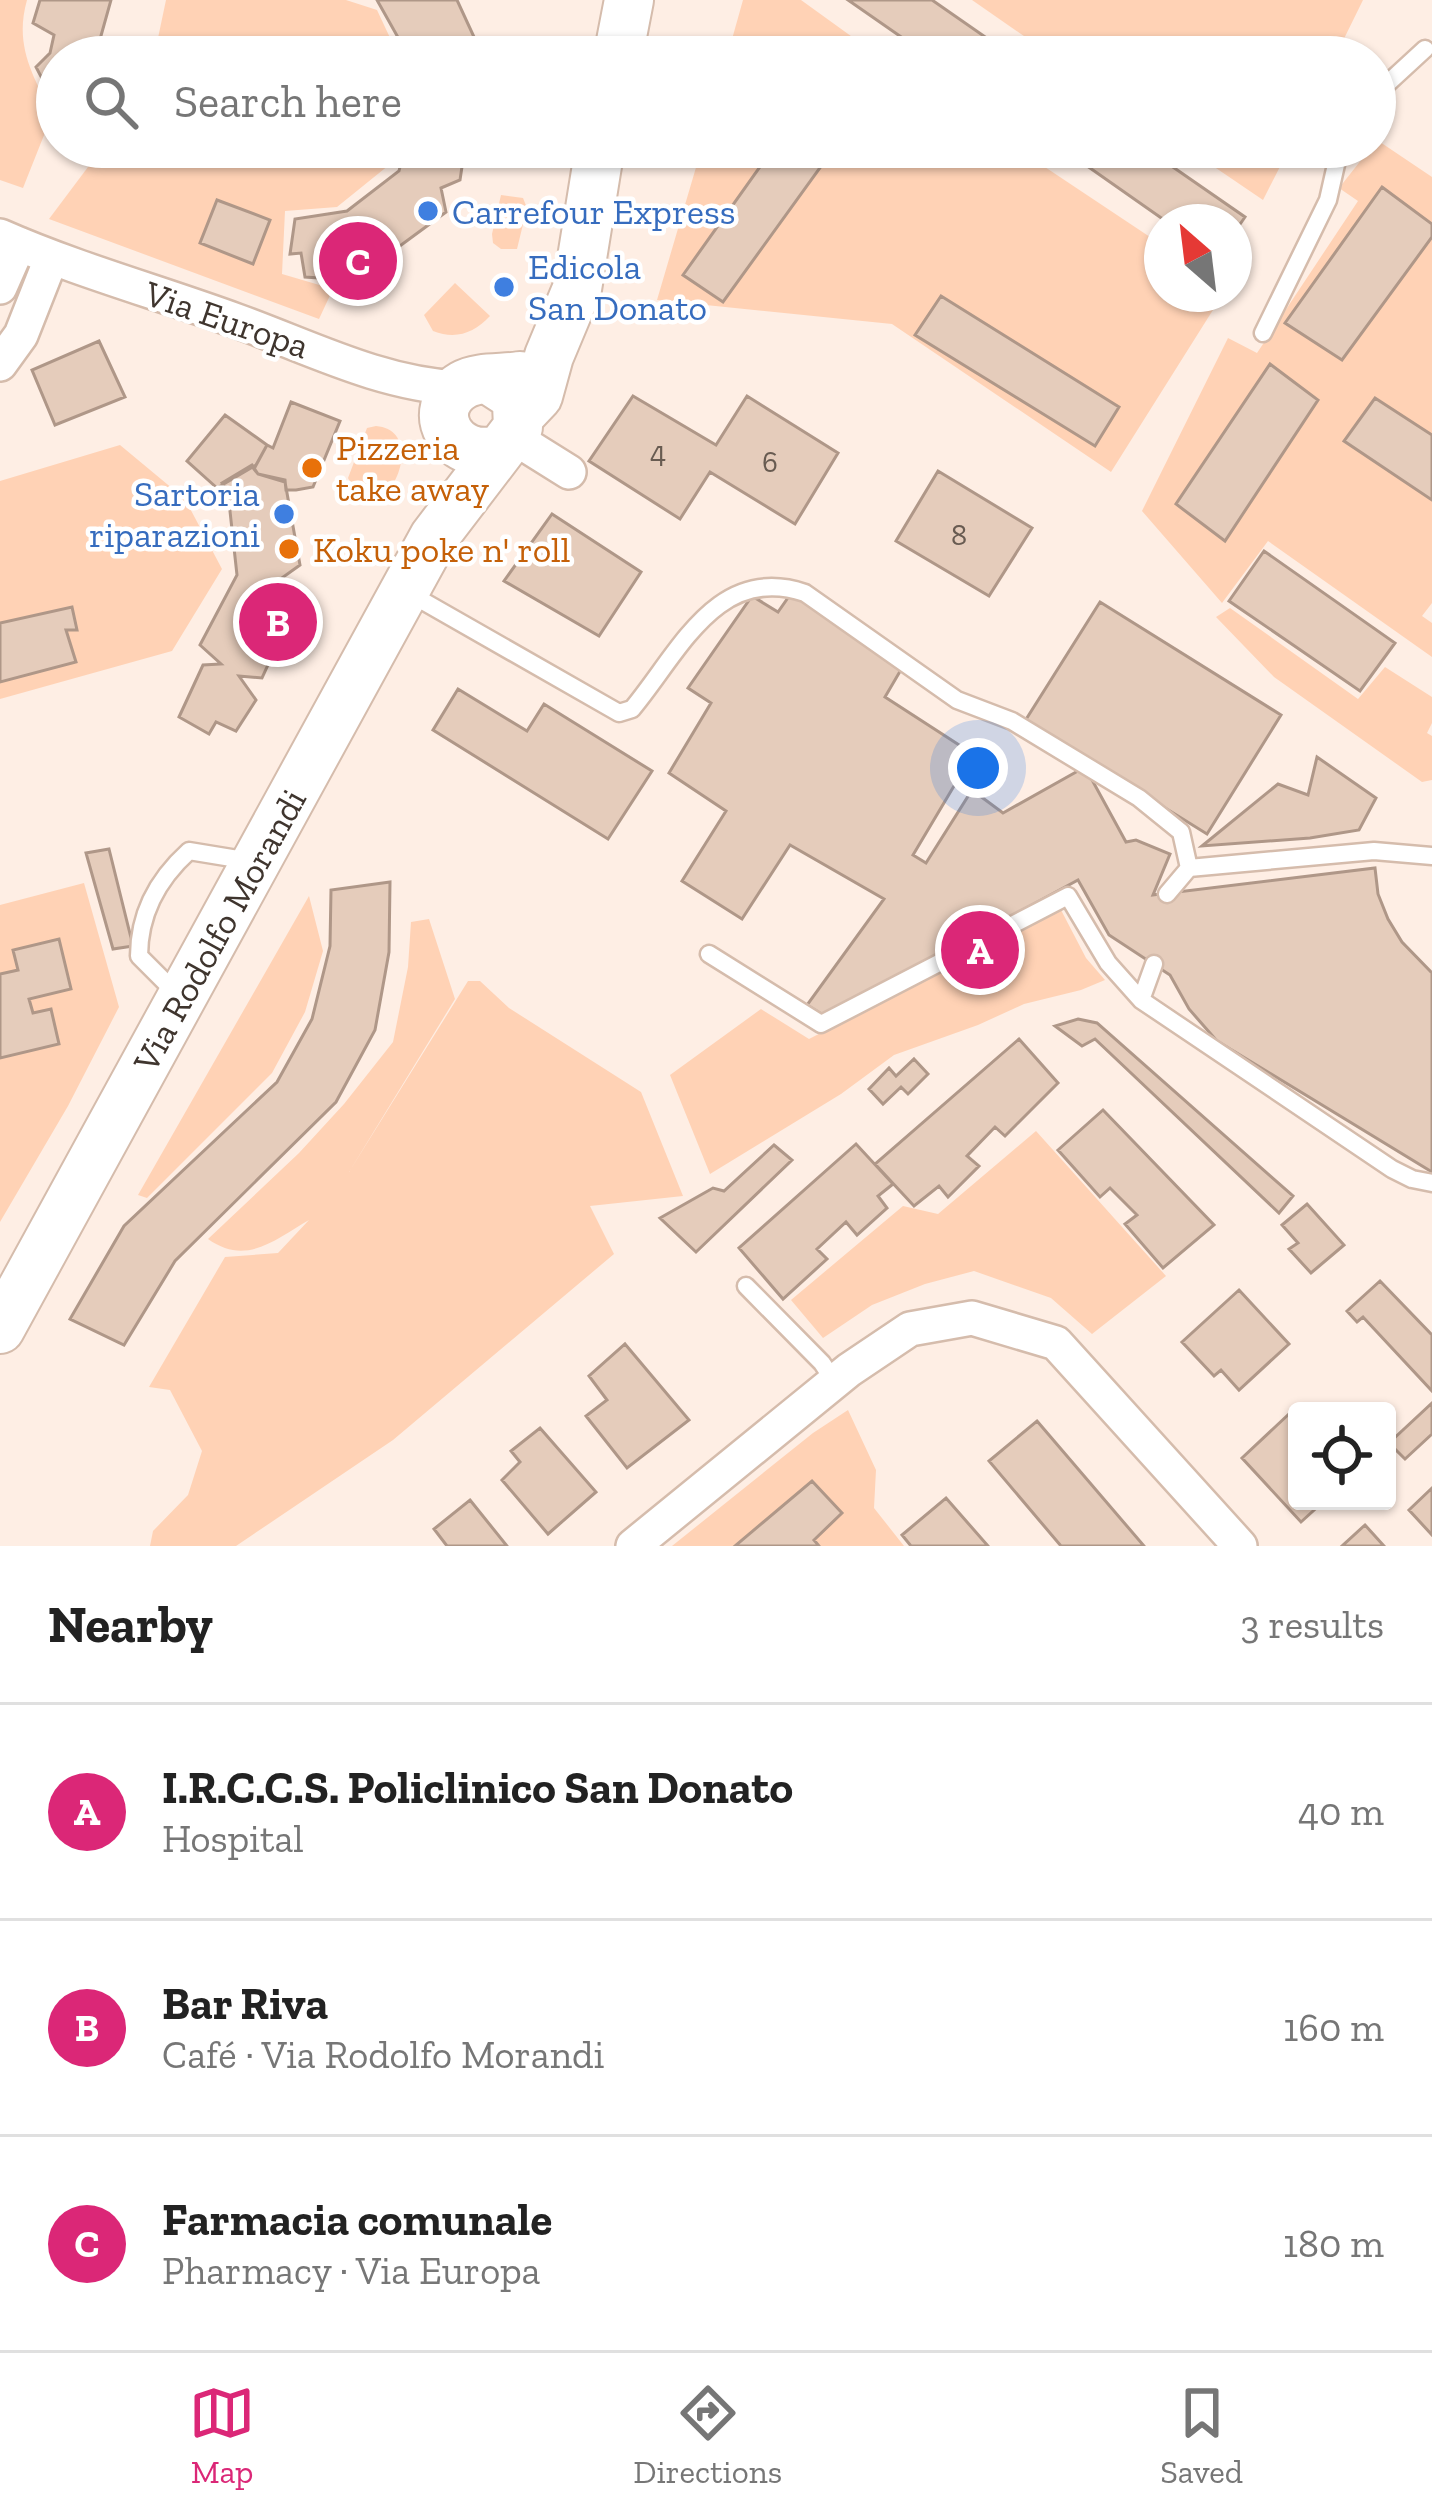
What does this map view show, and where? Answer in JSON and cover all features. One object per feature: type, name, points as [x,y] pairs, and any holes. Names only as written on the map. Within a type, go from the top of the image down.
[{"type":"street","points":[[622,36],[629,0]]},
{"type":"street","name":"Via Rodolfo Morandi","points":[[0,1329],[440,530],[484,420],[538,396],[577,290],[597,168]]},
{"type":"street","name":"Via Europa","points":[[0,286],[9,240],[402,383],[484,420]]},
{"type":"street","points":[[0,364],[21,335],[51,259]]},
{"type":"street","points":[[484,420],[569,472]]},
{"type":"street","points":[[634,1546],[834,1382],[910,1329],[972,1318],[1056,1343],[1240,1546]]},
{"type":"lane","points":[[1396,76],[1425,49]]},
{"type":"lane","points":[[1263,333],[1328,200],[1335,168]]},
{"type":"lane","points":[[406,591],[619,713],[632,709],[688,634],[717,606],[747,589],[779,584],[805,593],[957,700],[1012,721],[1139,798],[1180,832],[1189,868]]},
{"type":"lane","points":[[182,998],[139,956],[139,930],[163,875],[189,851],[256,862]]},
{"type":"lane","points":[[1167,893],[1189,868],[1374,851],[1432,856]]},
{"type":"lane","points":[[709,954],[821,1024],[1068,896],[1108,963],[1142,1000],[1392,1169],[1432,1183]]},
{"type":"lane","points":[[1142,1000],[1154,964]]},
{"type":"lane","points":[[746,1286],[822,1363],[834,1382]]},
{"type":"shaded area","points":[[0,0],[27,0],[23,32],[36,81],[36,155],[23,188],[0,180]]},
{"type":"shaded area","points":[[166,0],[346,0],[377,10],[389,36],[158,36]]},
{"type":"shaded area","points":[[743,0],[801,0],[851,36],[733,36]]},
{"type":"shaded area","points":[[972,0],[1363,0],[1345,36],[1024,36]]},
{"type":"shaded area","points":[[1396,153],[1432,177],[1432,603],[1422,616],[1432,623],[1432,657],[1268,541],[1222,603],[1142,511],[1228,338],[1257,353],[1358,201],[1339,188],[1355,168],[1396,168]]},
{"type":"shaded area","points":[[87,168],[385,168],[337,207],[285,211],[282,274],[333,289],[319,319],[49,219]]},
{"type":"shaded area","points":[[696,168],[1046,168],[1144,233],[1144,312],[1212,312],[1111,472],[892,324],[657,300]]},
{"type":"shaded area","points":[[1216,168],[1279,168],[1263,200]]},
{"type":"shaded area","points":[[501,195],[523,198],[527,208],[517,249],[501,249],[493,243]]},
{"type":"shaded area","points":[[455,283],[490,316],[464,333],[433,331],[424,315]]},
{"type":"shaded area","points":[[376,426],[396,436],[402,457],[395,480],[380,498],[348,478],[367,428]]},
{"type":"shaded area","points":[[120,445],[185,499],[222,569],[172,651],[0,699],[0,481]]},
{"type":"shaded area","points":[[1230,608],[1358,699],[1385,667],[1432,697],[1427,733],[1432,736],[1432,780],[1422,782],[1274,677],[1216,617]]},
{"type":"shaded area","points":[[84,883],[119,1007],[0,1222],[0,905]]},
{"type":"shaded area","points":[[309,896],[323,951],[305,1012],[272,1073],[147,1198],[138,1195]]},
{"type":"shaded area","points":[[1061,910],[1086,958],[1105,980],[1024,1004],[894,1055],[841,1094],[710,1174],[670,1075],[761,1009],[809,1039]]},
{"type":"shaded area","points":[[429,919],[455,999],[349,1172],[468,981],[480,981],[509,1008],[641,1092],[683,1196],[590,1206],[614,1254],[393,1440],[236,1546],[150,1546],[153,1531],[188,1495],[202,1451],[170,1390],[149,1387],[225,1257],[278,1253],[309,1220],[249,1250],[222,1247],[208,1239],[299,1153],[393,1042],[408,967],[411,922]]},
{"type":"shaded area","points":[[1036,1131],[1166,1276],[1092,1334],[1051,1298],[974,1271],[872,1305],[823,1338],[791,1300],[903,1206],[938,1214]]},
{"type":"shaded area","points":[[848,1410],[876,1470],[874,1508],[904,1546],[672,1546],[813,1433]]},
{"type":"building","points":[[40,0],[111,0],[101,36],[54,36],[33,23]]},
{"type":"building","points":[[377,0],[457,0],[474,36],[397,36]]},
{"type":"building","points":[[848,0],[932,0],[984,36],[900,36]]},
{"type":"building","points":[[462,168],[460,180],[441,188],[446,212],[374,265],[361,261],[349,280],[305,277],[301,253],[290,254],[295,219],[347,211],[399,171]]},
{"type":"building","points":[[759,168],[820,168],[723,302],[683,275]]},
{"type":"building","points":[[1090,168],[1174,168],[1226,204],[1144,206]]},
{"type":"building","points":[[1382,187],[1432,224],[1432,237],[1342,360],[1285,323]]},
{"type":"building","points":[[217,200],[270,220],[253,264],[200,243]]},
{"type":"building","points":[[941,296],[1119,407],[1095,446],[915,335]]},
{"type":"building","points":[[99,341],[125,397],[55,425],[32,370]]},
{"type":"building","points":[[1270,364],[1318,400],[1225,541],[1176,504]]},
{"type":"building","points":[[633,396],[716,445],[747,396],[838,453],[795,524],[710,472],[680,519],[589,461]]},
{"type":"building","points":[[1375,398],[1432,435],[1432,500],[1344,441]]},
{"type":"building","points":[[291,402],[340,421],[313,487],[286,490],[285,480],[254,469],[267,445],[273,448]]},
{"type":"building","points":[[225,415],[267,445],[256,465],[217,488],[187,461]]},
{"type":"building","points":[[252,465],[258,474],[285,482],[300,565],[279,580],[296,604],[262,678],[239,676],[256,700],[236,731],[216,722],[209,734],[179,717],[203,665],[221,664],[200,645],[237,575],[228,493],[222,483]]},
{"type":"building","points":[[938,471],[1032,528],[989,596],[896,541]]},
{"type":"building","points":[[552,514],[641,572],[599,636],[504,581]]},
{"type":"building","points":[[1264,551],[1395,643],[1360,691],[1229,601]]},
{"type":"building","points":[[792,592],[902,668],[885,697],[973,754],[913,855],[926,863],[972,790],[1003,813],[1085,767],[1126,842],[1136,840],[1170,854],[1153,895],[1375,868],[1388,919],[1402,942],[1432,973],[1432,1172],[1217,1041],[1189,1009],[1170,975],[1109,935],[1078,880],[826,1017],[807,1005],[884,899],[790,845],[742,919],[682,881],[726,811],[669,773],[711,703],[688,688],[752,596],[778,612]]},
{"type":"building","points":[[1100,602],[1281,715],[1207,834],[1025,721]]},
{"type":"building","points":[[72,607],[77,630],[66,630],[76,662],[0,682],[0,623]]},
{"type":"building","points":[[458,689],[527,731],[544,704],[652,771],[608,839],[433,730]]},
{"type":"building","points":[[1317,757],[1376,798],[1359,830],[1202,846],[1278,784],[1308,795]]},
{"type":"building","points":[[109,849],[133,946],[113,949],[86,853]]},
{"type":"building","points":[[390,882],[389,952],[375,1030],[336,1102],[175,1261],[124,1345],[70,1319],[124,1226],[277,1082],[312,1019],[330,946],[331,890]]},
{"type":"building","points":[[59,939],[71,989],[29,999],[33,1013],[51,1009],[59,1044],[0,1058],[0,974],[18,970],[13,950]]},
{"type":"building","points":[[1078,1019],[1097,1023],[1293,1196],[1279,1213],[1095,1039],[1082,1046],[1055,1026]]},
{"type":"building","points":[[1019,1039],[1058,1083],[1005,1136],[995,1127],[967,1156],[979,1166],[948,1197],[939,1186],[914,1206],[875,1164]]},
{"type":"building","points":[[914,1059],[928,1074],[908,1094],[901,1087],[883,1104],[869,1089],[889,1068],[896,1076]]},
{"type":"building","points":[[1103,1110],[1214,1225],[1163,1268],[1125,1224],[1137,1215],[1110,1188],[1100,1197],[1058,1150]]},
{"type":"building","points":[[856,1144],[893,1184],[878,1196],[887,1208],[857,1235],[846,1222],[817,1249],[827,1259],[783,1299],[739,1248]]},
{"type":"building","points":[[774,1145],[792,1160],[696,1252],[660,1218],[713,1188],[724,1191]]},
{"type":"building","points":[[1307,1204],[1344,1245],[1311,1273],[1289,1249],[1298,1243],[1282,1225]]},
{"type":"building","points":[[1380,1281],[1432,1335],[1432,1391],[1363,1317],[1357,1322],[1347,1311]]},
{"type":"building","points":[[1239,1290],[1289,1344],[1239,1390],[1221,1370],[1214,1376],[1182,1342]]},
{"type":"building","points":[[625,1344],[689,1420],[627,1468],[586,1416],[607,1400],[589,1376]]},
{"type":"building","points":[[1432,1403],[1432,1434],[1405,1459],[1396,1450],[1396,1436]]},
{"type":"building","points":[[1288,1415],[1288,1508],[1242,1458]]},
{"type":"building","points":[[1037,1421],[1144,1546],[1061,1546],[989,1461]]},
{"type":"building","points":[[540,1428],[596,1492],[548,1534],[502,1480],[520,1462],[511,1451]]},
{"type":"building","points":[[812,1481],[842,1513],[814,1540],[819,1546],[735,1546]]},
{"type":"building","points":[[1432,1488],[1432,1535],[1409,1510]]},
{"type":"building","points":[[946,1498],[988,1546],[911,1546],[902,1535]]},
{"type":"building","points":[[470,1500],[507,1546],[447,1546],[434,1529]]},
{"type":"building","points":[[1290,1510],[1314,1510],[1301,1522]]},
{"type":"building","points":[[1365,1525],[1384,1546],[1342,1546]]},
{"type":"place","name":"Carrefour Express","points":[[428,211]]},
{"type":"place","name":"Farmacia comunale","points":[[358,261]]},
{"type":"place","name":"Edicola San Donato","points":[[504,287]]},
{"type":"place","name":"Pizzeria take away","points":[[312,468]]},
{"type":"place","name":"Sartoria riparazioni","points":[[284,514]]},
{"type":"place","name":"Koku poke n' roll","points":[[289,549]]},
{"type":"place","name":"Bar Riva","points":[[278,622]]},
{"type":"place","name":"I.R.C.C.S. Policlinico San Donato","points":[[980,950]]}]
